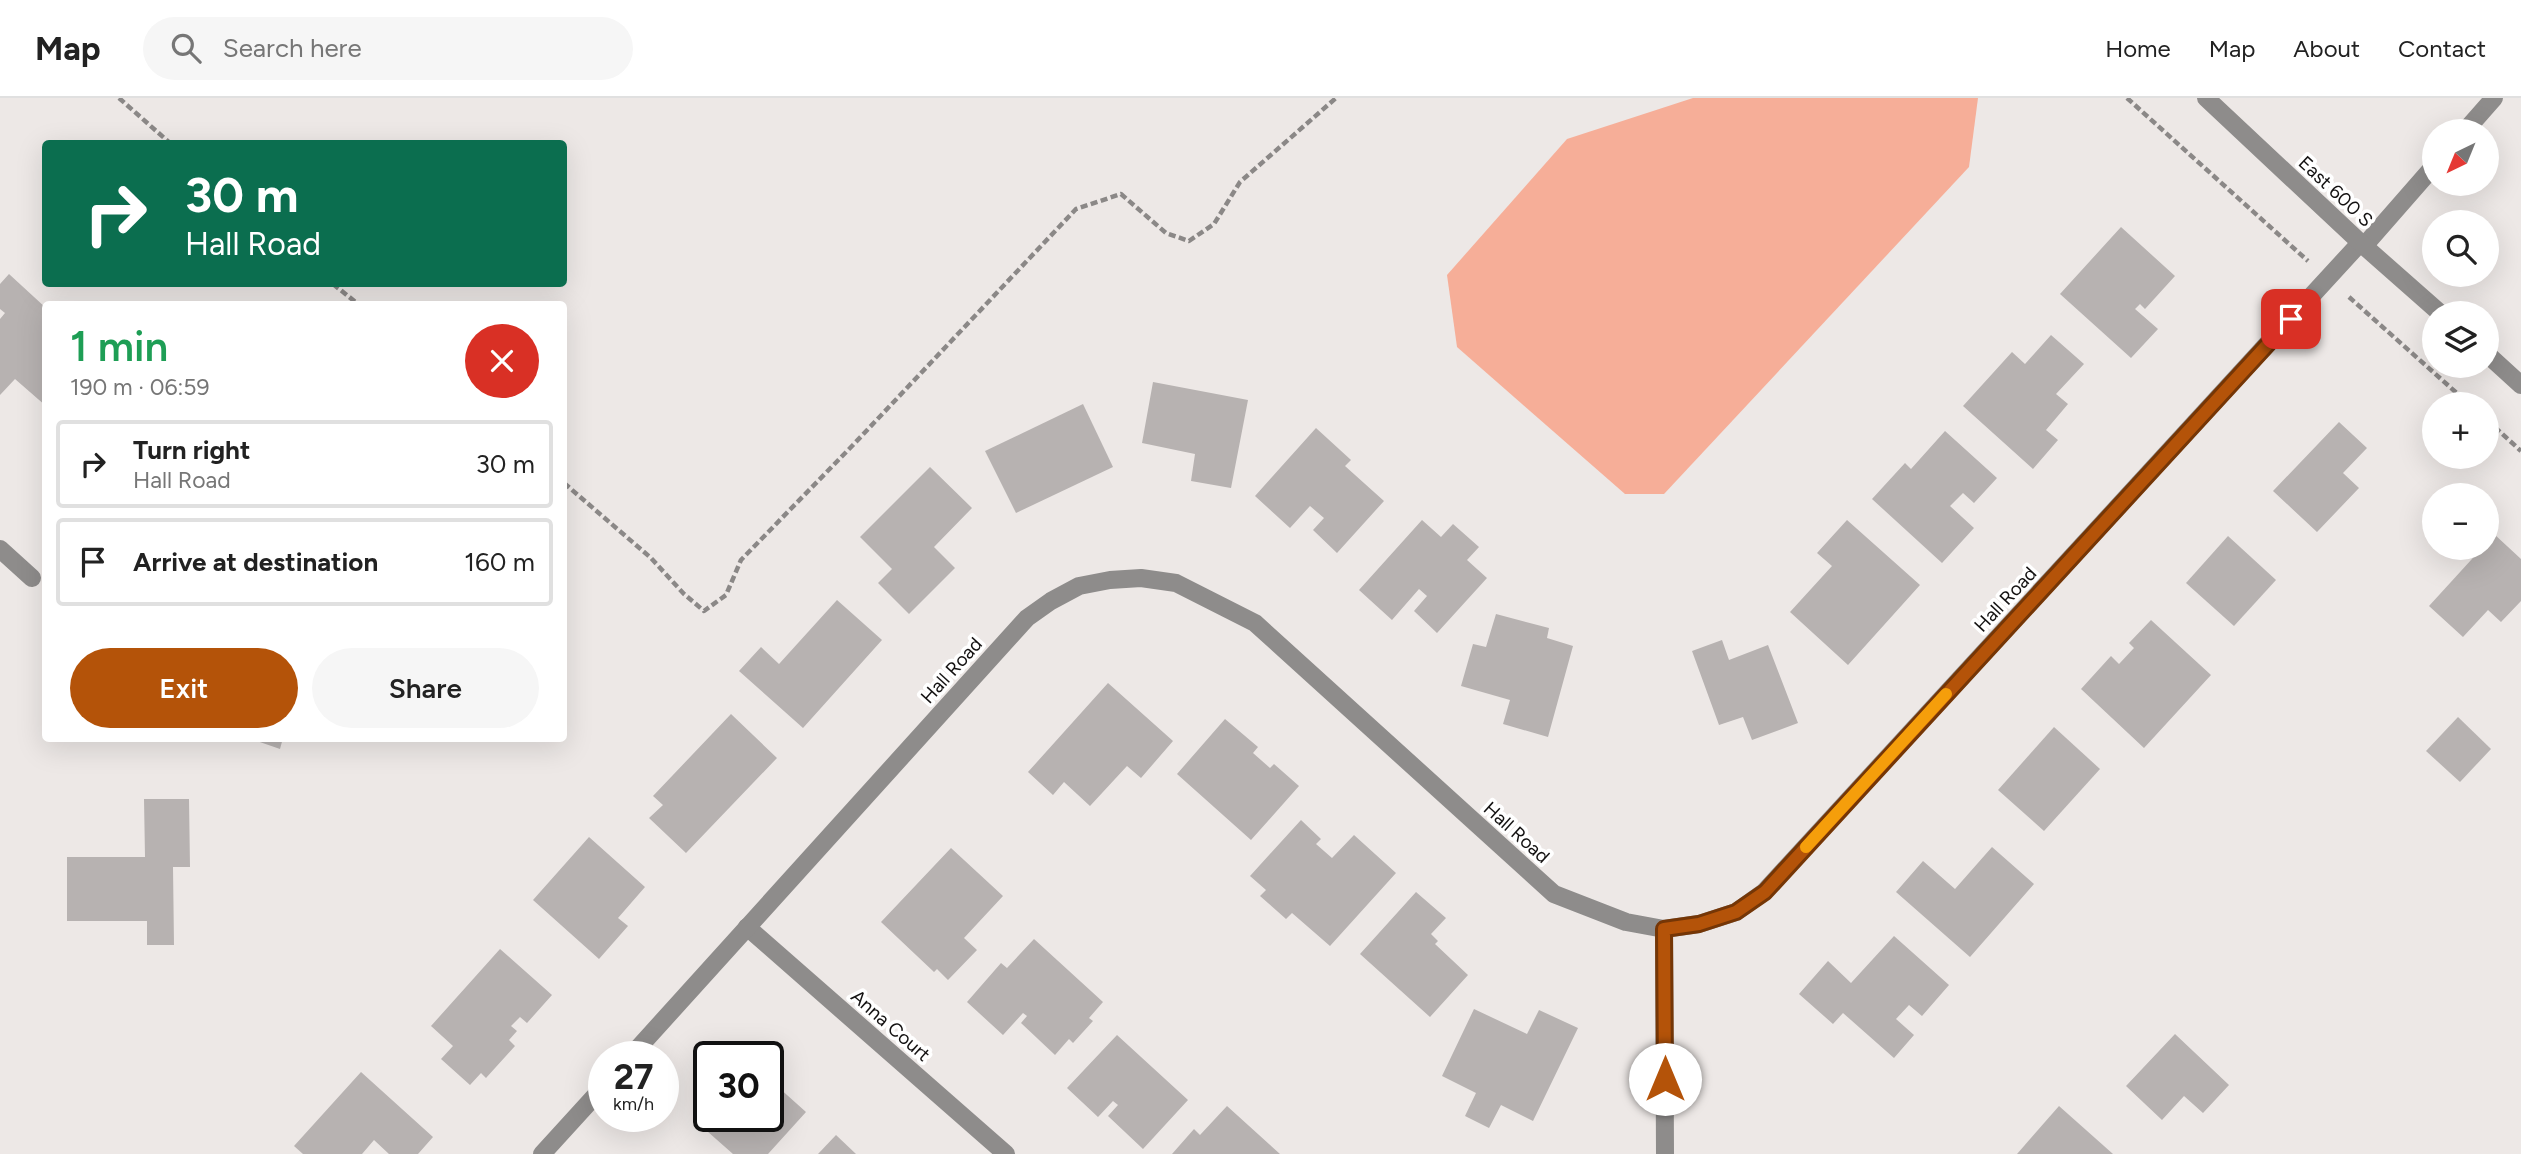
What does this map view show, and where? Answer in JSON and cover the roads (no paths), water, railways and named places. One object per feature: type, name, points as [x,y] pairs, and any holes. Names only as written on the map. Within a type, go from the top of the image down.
[{"type":"street","name":"East 600 S","points":[[2206,98],[2426,301]]},
{"type":"street","points":[[2476,119],[2494,98]]},
{"type":"street","name":"Hall Road","points":[[644,1041],[1027,618],[1079,586],[1110,580],[1141,578],[1176,583],[1255,623],[1554,894],[1626,922],[1664,929],[1699,924],[1736,912],[1765,892],[2422,179]]},
{"type":"street","points":[[2499,366],[2521,385]]},
{"type":"street","points":[[0,549],[32,578]]},
{"type":"street","name":"Anna Court","points":[[747,927],[1006,1154]]},
{"type":"street","points":[[1664,929],[1665,1154]]},
{"type":"street","points":[[542,1154],[588,1104]]}]
